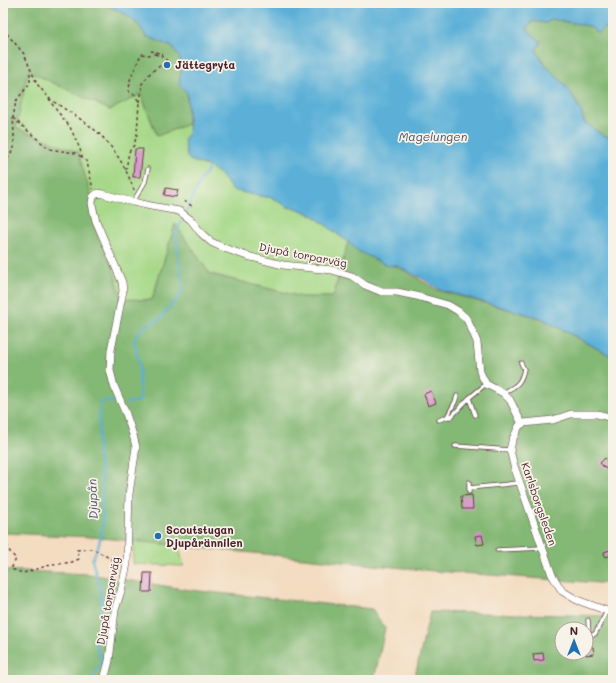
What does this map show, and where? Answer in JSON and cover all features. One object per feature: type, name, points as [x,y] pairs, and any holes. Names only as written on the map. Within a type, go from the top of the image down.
[{"type":"street","name":"Djupå torparväg","points":[[104,680],[109,661],[115,610],[127,564],[129,494],[136,447],[126,414],[114,386],[110,370],[111,350],[123,291],[122,282],[92,209],[94,195],[98,193],[179,211],[191,220],[210,242],[236,252],[283,265],[332,270],[352,276],[365,285],[382,292],[397,292],[448,305],[466,318],[472,330],[477,342],[480,372],[486,384]]},
{"type":"street","points":[[486,384],[503,393],[510,400],[522,424]]},
{"type":"street","points":[[510,450],[516,431],[519,426],[524,423],[553,420],[571,414],[597,414],[613,418]]},
{"type":"street","name":"Karlsborgsleden","points":[[510,450],[519,483],[552,575],[562,591],[577,600],[610,612]]},
{"type":"lane","points":[[134,201],[145,182],[148,169]]},
{"type":"lane","points":[[503,393],[515,387],[522,378],[524,369],[521,363]]},
{"type":"lane","points":[[439,420],[451,416],[486,384]]},
{"type":"lane","points":[[447,417],[457,396]]},
{"type":"lane","points":[[469,398],[475,415]]},
{"type":"lane","points":[[455,446],[510,450]]},
{"type":"lane","points":[[469,482],[470,490],[519,483]]},
{"type":"lane","points":[[497,550],[542,548]]},
{"type":"lane","points":[[594,634],[610,612]]},
{"type":"path","points":[[3,29],[24,54],[37,84],[70,127],[82,157],[86,162],[94,195]]},
{"type":"path","points":[[151,50],[164,57],[169,64]]},
{"type":"path","points":[[139,102],[135,95],[129,92],[130,80],[141,54],[149,55],[155,53],[163,55]]},
{"type":"path","points":[[126,170],[129,152],[134,145],[137,134],[139,102],[142,85],[150,72],[160,66],[163,67]]},
{"type":"path","points":[[3,163],[7,160],[14,148],[13,118],[16,101],[30,83],[30,70]]},
{"type":"path","points":[[48,97],[102,136],[119,157],[126,170],[134,191],[134,201]]},
{"type":"path","points":[[13,118],[48,149],[75,154],[82,157]]},
{"type":"path","points":[[184,201],[192,206]]},
{"type":"path","points":[[5,539],[10,552],[16,559],[11,569],[23,572],[46,566],[72,562],[79,559],[77,550],[96,550],[113,560],[127,555]]},
{"type":"green space","points":[[3,3],[103,3],[125,14],[139,25],[146,36],[172,47],[179,56],[183,66],[179,83],[187,92],[188,124],[157,136],[141,94],[110,110],[28,71],[16,128],[78,152],[122,299],[152,300],[175,224],[210,274],[302,297],[333,297],[348,242],[384,264],[399,267],[437,290],[541,318],[613,357],[613,584],[434,571],[92,537],[3,533]]},
{"type":"green space","points":[[551,19],[589,26],[599,33],[603,28],[613,29],[613,132],[610,137],[604,136],[584,122],[573,96],[550,70],[535,48],[527,29],[532,20],[546,23]]},
{"type":"green space","points":[[28,70],[110,110],[141,94],[157,136],[188,124],[190,160],[210,167],[222,176],[232,190],[273,198],[288,207],[299,209],[314,216],[348,242],[333,297],[302,297],[210,274],[175,225],[152,300],[122,299],[16,128]]},
{"type":"green space","points":[[133,509],[169,512],[184,566],[133,564]]},
{"type":"green space","points":[[3,570],[89,574],[190,590],[372,609],[385,628],[374,680],[3,680]]},
{"type":"green space","points":[[430,612],[613,616],[613,680],[414,680]]},
{"type":"water","name":"Magelungen","points":[[103,3],[613,3],[613,29],[603,28],[599,33],[589,26],[552,19],[546,23],[532,21],[527,29],[541,42],[536,50],[545,65],[564,84],[572,95],[581,111],[584,122],[604,136],[610,137],[613,132],[613,357],[541,318],[440,290],[423,279],[395,265],[388,266],[358,251],[314,216],[299,209],[288,207],[273,198],[232,190],[222,176],[210,167],[190,160],[187,157],[184,140],[189,131],[187,93],[179,84],[182,66],[179,56],[172,47],[146,36],[139,25],[125,14]]},
{"type":"building","points":[[135,149],[143,149],[140,177],[133,177]]},
{"type":"building","points":[[166,188],[178,190],[176,197],[164,195]]},
{"type":"building","points":[[431,391],[436,403],[428,406],[424,394]]},
{"type":"building","points":[[605,458],[611,464],[606,469],[600,463]]},
{"type":"building","points":[[472,495],[473,509],[462,509],[461,496]]},
{"type":"building","points":[[482,535],[484,544],[477,545],[475,536]]},
{"type":"building","points":[[613,549],[613,555],[605,557],[604,552]]},
{"type":"building","points":[[144,573],[152,573],[151,592],[143,592]]},
{"type":"building","points":[[543,653],[544,660],[534,661],[533,654]]},
{"type":"waterway","name":"Djupån","points":[[186,212],[201,179],[210,167]]},
{"type":"waterway","name":"Djupån","points":[[126,403],[140,401],[139,365],[134,340],[142,328],[160,319],[183,290],[176,233],[183,219]]},
{"type":"waterway","name":"Djupån","points":[[93,680],[102,662],[96,646],[102,609],[100,587],[92,560],[99,544],[103,522],[102,479],[98,456],[100,401],[117,402]]},
{"type":"place","name":"Jättegryta","points":[[167,65]]},
{"type":"place","name":"Scoutstugan Djupårännilen","points":[[158,536]]}]
